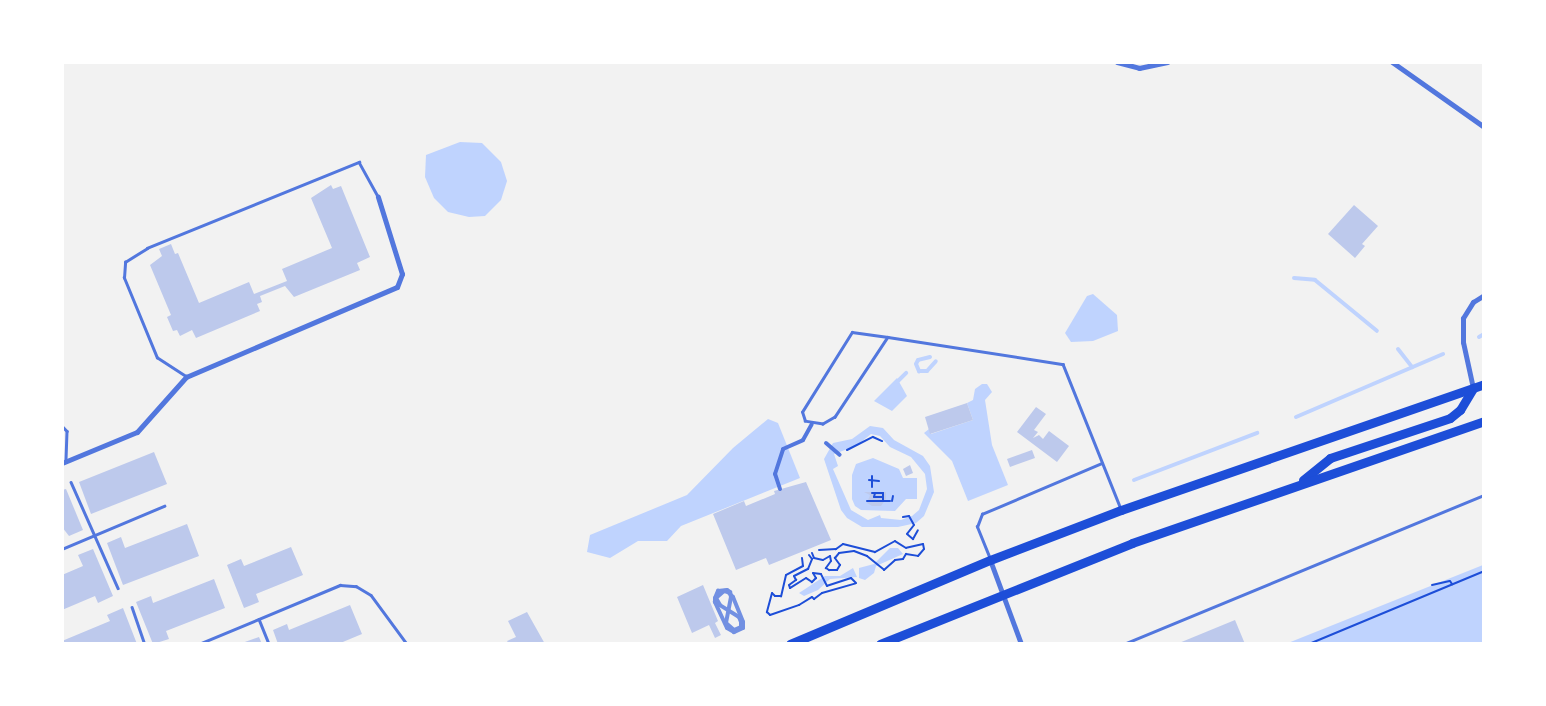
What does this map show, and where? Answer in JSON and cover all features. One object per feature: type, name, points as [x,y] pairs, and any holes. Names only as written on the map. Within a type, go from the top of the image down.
[{"type":"highway","points":[[790,644],[990,560],[1122,510],[1484,384]]},
{"type":"highway","points":[[1299,484],[1330,458],[1450,418],[1460,410],[1473,388]]},
{"type":"highway","points":[[880,644],[1000,593],[1299,484],[1484,420]]},
{"type":"street","points":[[1117,62],[1138,68],[1167,62]]},
{"type":"street","points":[[1392,62],[1484,127]]},
{"type":"street","points":[[64,463],[137,432],[186,377],[397,287],[402,274],[378,197]]},
{"type":"street","points":[[1473,388],[1462,342],[1463,318],[1473,302],[1484,296]]},
{"type":"street","points":[[780,489],[775,474],[783,449],[803,440],[812,424]]},
{"type":"street","points":[[826,443],[840,453]]},
{"type":"street","points":[[990,560],[1000,593],[1021,644]]},
{"type":"lane","points":[[186,377],[157,358],[124,278],[125,262],[147,248],[359,162],[378,197]]},
{"type":"lane","points":[[888,337],[835,417],[823,424],[812,424],[805,421],[802,412],[852,332],[888,337],[1063,364],[1122,510]]},
{"type":"lane","points":[[62,426],[67,431],[64,463]]},
{"type":"lane","points":[[990,560],[977,527],[982,514],[1102,463]]},
{"type":"lane","points":[[71,482],[118,588]]},
{"type":"lane","points":[[1124,644],[1484,495]]},
{"type":"lane","points":[[62,550],[164,506]]},
{"type":"lane","points":[[199,644],[340,585],[356,586],[371,596],[407,644]]},
{"type":"lane","points":[[132,607],[145,644]]},
{"type":"lane","points":[[259,619],[269,644]]},
{"type":"path","points":[[840,453],[858,447],[873,437],[882,441]]},
{"type":"path","points":[[872,487],[872,480],[879,482]]},
{"type":"path","points":[[872,493],[883,493],[882,496],[887,501]]},
{"type":"path","points":[[868,502],[887,501],[893,496]]},
{"type":"path","points":[[903,517],[909,516],[914,525],[907,534],[913,539],[918,530]]},
{"type":"path","points":[[812,553],[814,558],[823,560],[830,556],[831,561],[826,568],[828,570],[837,570],[840,565],[835,558],[839,553],[854,551],[884,570],[906,554],[918,556],[924,549],[922,544],[906,548],[894,541],[875,552],[843,544],[836,549],[819,550]]},
{"type":"path","points":[[802,558],[803,566],[786,575],[781,596],[775,596],[772,593],[767,612],[770,615],[799,605],[822,593],[856,583],[856,580],[851,578],[828,586],[822,576],[813,573],[816,578],[812,582],[806,578],[790,588],[789,585],[796,580],[794,576],[808,569],[812,559],[809,554]]},
{"type":"path","points":[[1309,644],[1484,571]]},
{"type":"path","points":[[1432,585],[1450,581],[1452,584]]},
{"type":"water","points":[[460,142],[482,143],[501,162],[507,181],[501,200],[485,216],[469,217],[448,212],[434,198],[425,177],[426,155]]},
{"type":"water","points":[[1093,294],[1117,315],[1118,331],[1093,341],[1071,342],[1065,333],[1087,296]]},
{"type":"water","points":[[897,378],[907,396],[892,411],[874,401]]},
{"type":"water","points":[[982,384],[987,384],[992,392],[985,400],[992,445],[1008,485],[968,501],[952,461],[924,433],[929,429],[931,434],[973,420],[967,403],[973,400],[975,389]]},
{"type":"water","points":[[768,419],[778,423],[800,478],[681,526],[667,541],[638,541],[610,558],[587,552],[590,535],[687,495],[733,448]]},
{"type":"water","points":[[870,426],[883,428],[894,440],[923,456],[930,466],[934,492],[924,516],[916,523],[898,527],[862,527],[847,518],[841,510],[824,459],[833,443],[852,439]],"holes":[[[871,434],[880,436],[890,447],[911,457],[925,474],[927,489],[919,510],[912,516],[901,520],[881,518],[880,515],[868,520],[851,510],[833,469],[838,466],[834,454],[856,446]]]},
{"type":"water","points":[[873,458],[899,469],[903,478],[917,478],[917,499],[906,499],[895,511],[861,510],[855,506],[852,499],[852,475],[856,464]]},
{"type":"water","points":[[890,548],[898,548],[903,554],[876,566],[874,573],[865,580],[859,578],[859,568],[874,564]]},
{"type":"water","points":[[1483,565],[1483,643],[1288,643]]},
{"type":"water","points":[[853,568],[857,577],[830,579],[818,590],[804,596],[799,593],[825,576],[840,576]]},
{"type":"building","points":[[331,185],[333,189],[341,186],[370,257],[357,263],[360,270],[294,297],[285,286],[260,296],[262,302],[257,304],[260,311],[196,338],[192,330],[180,336],[177,330],[173,331],[167,317],[171,315],[150,265],[162,256],[159,249],[171,244],[175,254],[178,253],[199,303],[249,282],[254,294],[287,281],[282,269],[332,248],[311,198]]},
{"type":"building","points":[[1354,205],[1378,226],[1362,244],[1365,246],[1355,258],[1328,234]]},
{"type":"building","points":[[967,403],[973,420],[930,434],[925,417]]},
{"type":"building","points":[[1036,407],[1046,414],[1034,430],[1038,432],[1033,438],[1039,435],[1043,439],[1049,431],[1069,446],[1057,462],[1017,432]]},
{"type":"building","points":[[1032,450],[1035,458],[1010,467],[1007,459]]},
{"type":"building","points":[[154,452],[167,484],[91,514],[79,482]]},
{"type":"building","points":[[910,465],[913,473],[906,476],[903,469]]},
{"type":"building","points":[[806,482],[831,540],[769,565],[766,558],[736,570],[713,514],[744,501],[746,506],[775,494],[774,491]]},
{"type":"building","points":[[66,489],[83,530],[69,536],[62,527],[62,490]]},
{"type":"building","points":[[864,492],[886,492],[886,499],[881,506],[872,506],[867,503],[870,495]]},
{"type":"building","points":[[187,524],[199,556],[123,585],[107,543],[121,537],[125,548]]},
{"type":"building","points":[[291,547],[303,575],[256,594],[259,602],[244,608],[227,565],[241,559],[244,566]]},
{"type":"building","points":[[93,549],[113,596],[98,603],[95,596],[62,610],[62,575],[83,566],[78,555]]},
{"type":"building","points":[[214,579],[225,608],[166,631],[169,639],[153,644],[136,602],[151,596],[153,603]]},
{"type":"building","points":[[703,585],[718,621],[715,623],[721,635],[715,638],[709,625],[692,633],[677,597]]},
{"type":"building","points":[[350,605],[362,634],[338,644],[278,644],[273,630],[287,624],[289,630]]},
{"type":"building","points":[[123,608],[137,644],[62,644],[62,641],[110,621],[107,615]]},
{"type":"building","points":[[527,612],[545,644],[509,644],[507,641],[516,637],[508,621]]},
{"type":"building","points":[[1235,620],[1245,644],[1179,644],[1179,643]]},
{"type":"building","points":[[259,637],[262,644],[242,644],[242,643]]},
{"type":"waterway","points":[[1294,278],[1315,280],[1377,331]]},
{"type":"waterway","points":[[1479,337],[1484,334]]},
{"type":"waterway","points":[[1398,349],[1412,367]]},
{"type":"waterway","points":[[1296,417],[1443,354]]},
{"type":"waterway","points":[[930,357],[918,360],[916,364],[919,371],[927,371],[936,361]]},
{"type":"waterway","points":[[897,382],[906,373]]},
{"type":"waterway","points":[[1134,480],[1257,433]]},
{"type":"railway","points":[[733,597],[728,592],[724,591],[716,598],[720,605],[739,617],[741,627],[734,630],[726,623],[731,597],[730,592],[727,590],[718,591],[715,598],[715,602],[727,628],[734,632],[743,628],[743,622],[733,597]]}]
